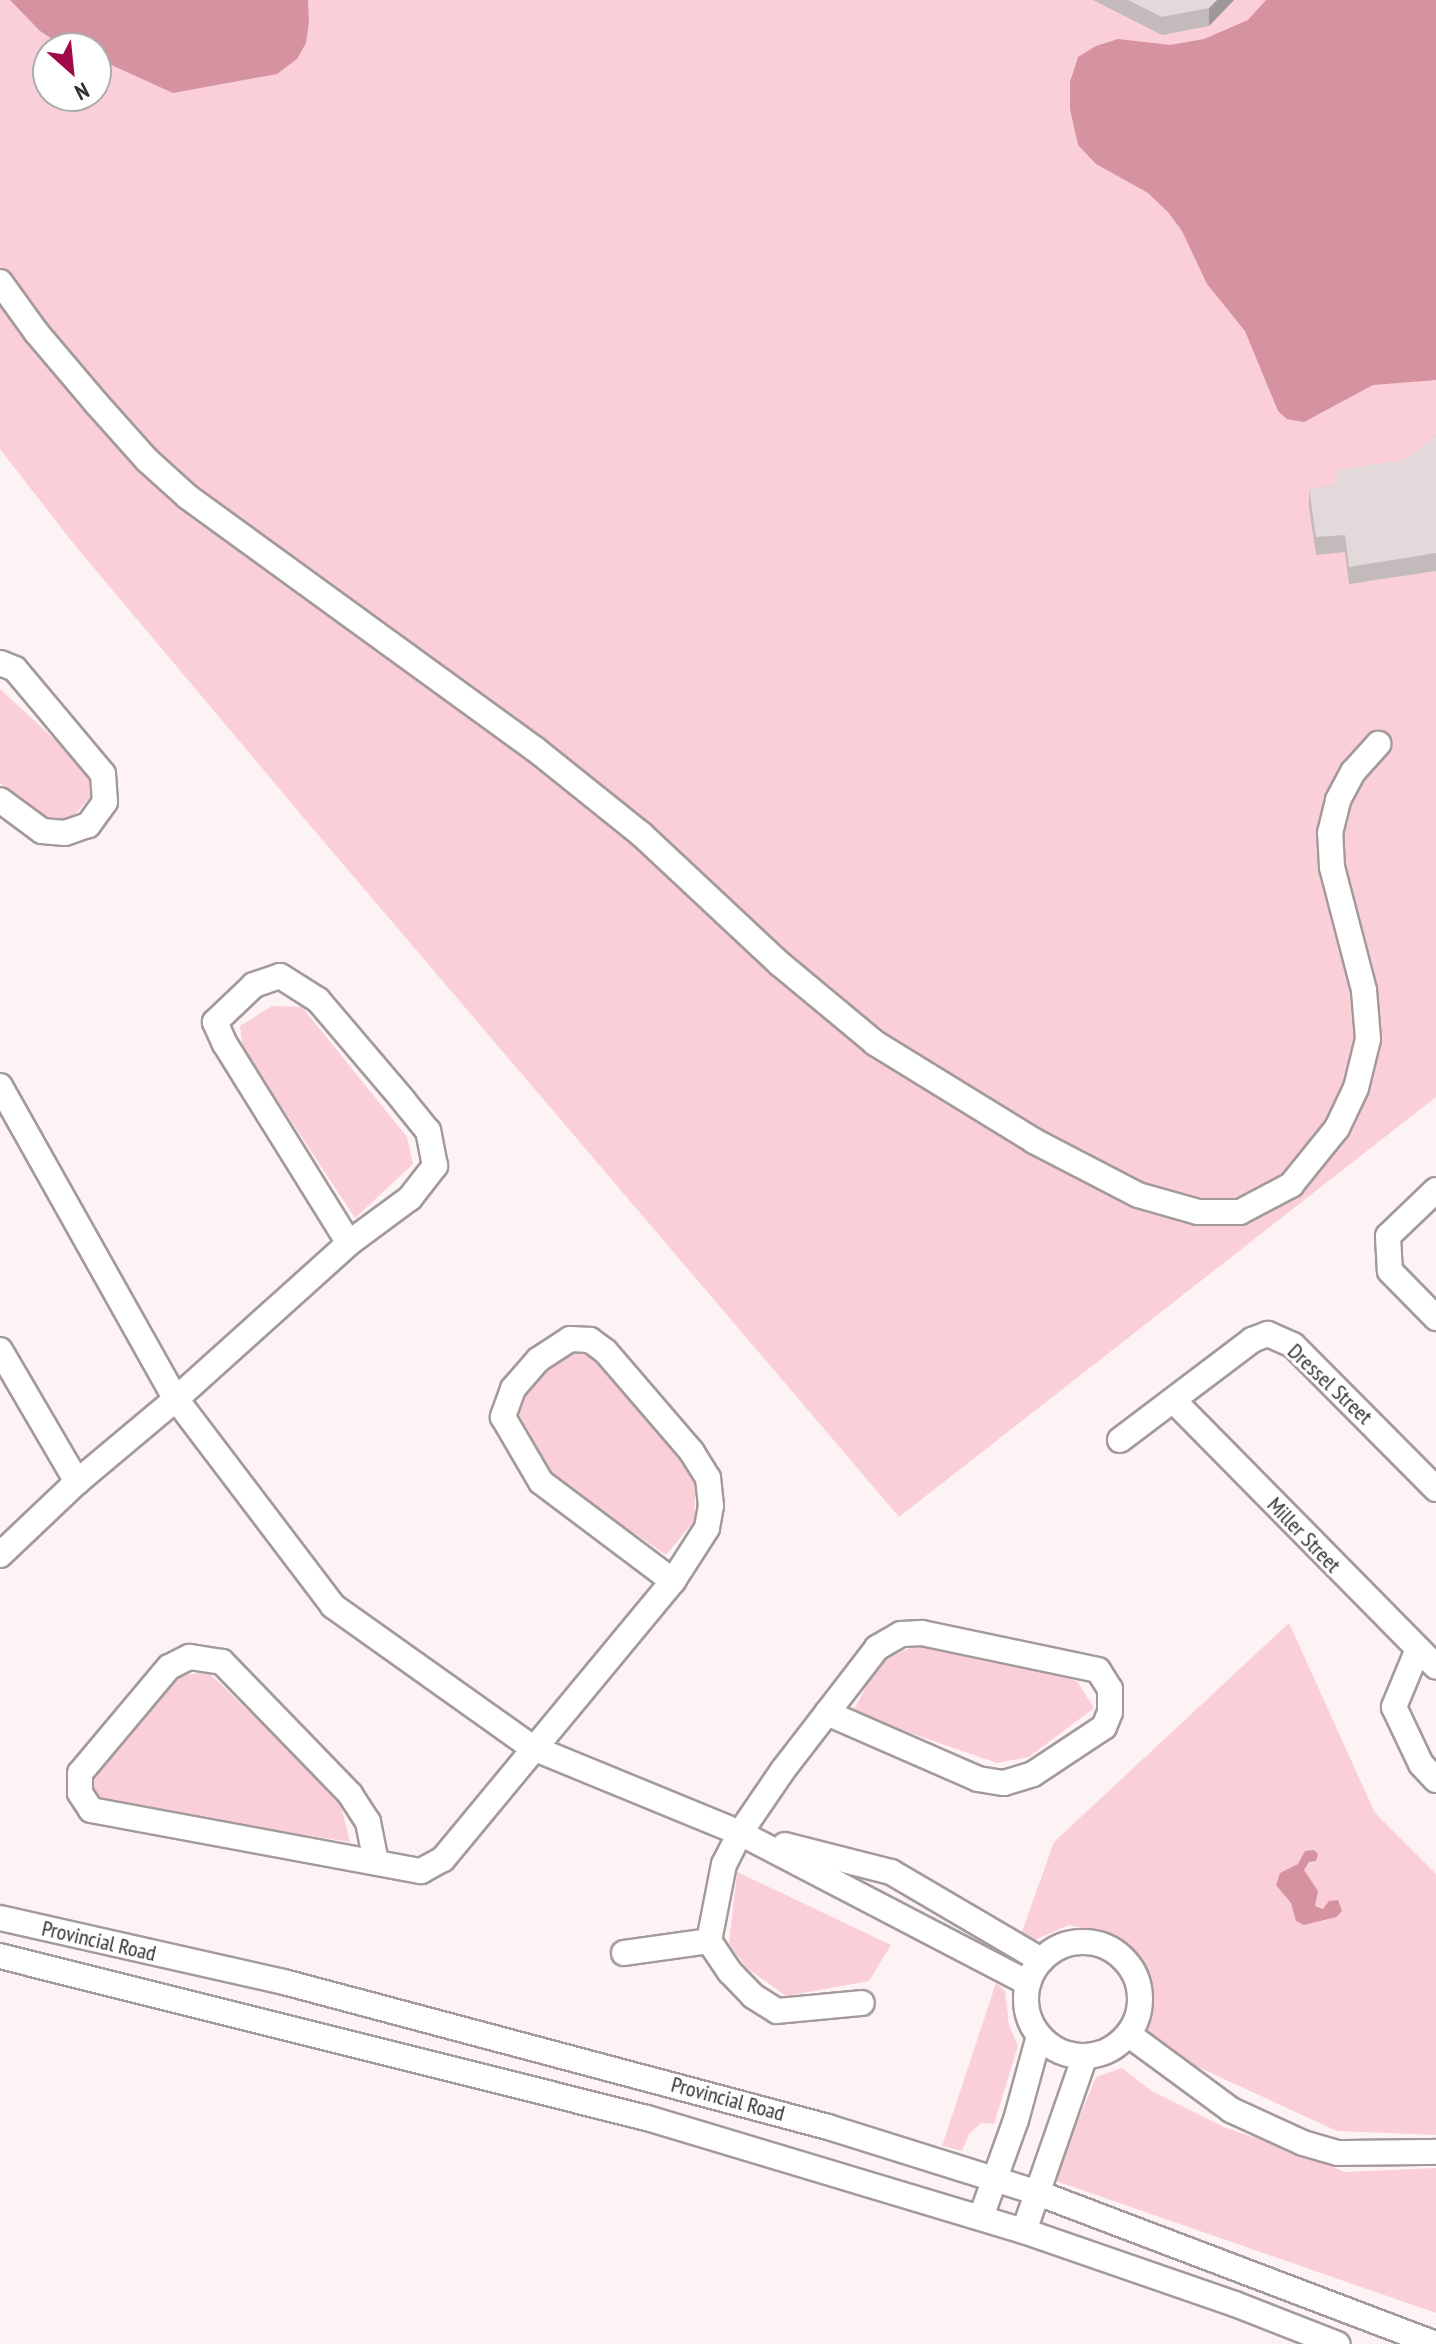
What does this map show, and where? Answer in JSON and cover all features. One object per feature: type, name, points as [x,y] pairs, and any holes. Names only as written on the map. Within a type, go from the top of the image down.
[{"type":"street","points":[[0,282],[36,332],[97,404],[147,460],[188,497],[535,749],[641,834],[780,964],[875,1043],[1034,1141],[1138,1195],[1198,1212],[1240,1212],[1291,1185],[1337,1128],[1356,1088],[1368,1039],[1364,990],[1332,867],[1330,833],[1338,800],[1348,781],[1378,744]]},
{"type":"street","points":[[0,663],[15,669],[103,774],[105,802],[88,825],[65,833],[42,831],[0,800]]},
{"type":"street","points":[[0,1555],[77,1482],[176,1399],[349,1243],[410,1198],[435,1166],[428,1131],[318,1000],[280,976],[254,985],[215,1022],[225,1044],[349,1243]]},
{"type":"street","points":[[0,1086],[176,1399],[333,1606],[533,1748],[740,1833],[1028,1983]]},
{"type":"street","points":[[1436,1190],[1388,1236],[1390,1271],[1436,1318]]},
{"type":"street","name":"Dressel Street","points":[[1174,1401],[1252,1340],[1268,1334],[1293,1345],[1436,1489]]},
{"type":"street","points":[[376,1862],[368,1822],[350,1794],[222,1662],[189,1657],[169,1667],[80,1773],[80,1793],[91,1810],[421,1871],[443,1859],[673,1581],[707,1528],[711,1506],[708,1478],[692,1452],[605,1351],[590,1340],[570,1339],[530,1370],[513,1389],[503,1417],[541,1482],[673,1581]]},
{"type":"street","points":[[0,1350],[77,1482]]},
{"type":"street","points":[[1120,1440],[1174,1401]]},
{"type":"street","name":"Miller Street","points":[[1174,1401],[1436,1667]]},
{"type":"street","points":[[827,1713],[978,1779],[1004,1783],[1033,1774],[1104,1727],[1110,1712],[1110,1689],[1098,1670],[922,1633],[901,1634],[877,1648],[827,1713],[740,1833],[724,1864],[709,1941],[738,1980],[777,2011],[862,2003]]},
{"type":"street","points":[[1418,1649],[1394,1707],[1421,1764],[1436,1780]]},
{"type":"street","points":[[740,1833],[891,1872],[1041,1960]]},
{"type":"street","name":"Provincial Road","points":[[0,1918],[244,1973],[661,2080],[996,2179],[1436,2344]]},
{"type":"street","points":[[624,1953],[709,1941]]},
{"type":"street","points":[[1071,1943],[1105,1946],[1119,1954],[1136,1979],[1140,1998],[1137,2017],[1128,2034],[1101,2053],[1085,2056],[1052,2047],[1039,2036],[1029,2020],[1026,2002],[1028,1983],[1041,1960],[1071,1943]]},
{"type":"street","name":"Provincial Road","points":[[0,1956],[647,2118],[1024,2231],[1235,2304],[1337,2344]]},
{"type":"street","points":[[232,2015],[244,1973]]},
{"type":"street","points":[[1128,2034],[1231,2110],[1303,2143],[1338,2153],[1436,2152]]},
{"type":"street","points":[[981,2217],[996,2179],[1039,2036]]},
{"type":"street","points":[[1024,2231],[1085,2056]]},
{"type":"shaded area","points":[[0,0],[1436,0],[1436,1097],[899,1517],[73,543],[0,449]]},
{"type":"shaded area","points":[[10,0],[308,0],[306,43],[297,59],[277,74],[173,93],[112,65],[112,32],[40,31]]},
{"type":"shaded area","points":[[1266,0],[1436,0],[1436,380],[1373,385],[1304,422],[1287,419],[1278,411],[1245,331],[1207,284],[1182,231],[1168,212],[1148,193],[1096,164],[1078,145],[1070,109],[1070,82],[1078,57],[1096,46],[1118,39],[1170,45],[1204,39],[1248,20]]},
{"type":"shaded area","points":[[0,689],[91,773],[93,794],[70,820],[45,818],[0,783]]},
{"type":"shaded area","points":[[272,1006],[302,1007],[407,1137],[413,1164],[355,1218],[243,1048],[240,1026]]},
{"type":"shaded area","points":[[578,1350],[602,1356],[695,1476],[695,1520],[666,1555],[548,1474],[512,1420],[538,1367]]},
{"type":"shaded area","points":[[1289,1623],[1375,1813],[1436,1874],[1436,2135],[1337,2131],[1176,2057],[1143,2033],[1151,2014],[1150,1991],[1136,1964],[1113,1937],[1069,1925],[1030,1942],[1019,1940],[1054,1842]]},
{"type":"shaded area","points":[[924,1642],[1077,1681],[1094,1708],[1029,1757],[997,1763],[852,1713],[880,1661]]},
{"type":"shaded area","points":[[208,1672],[339,1798],[350,1842],[102,1804],[89,1784],[177,1676]]},
{"type":"shaded area","points":[[1314,1850],[1318,1854],[1316,1861],[1309,1862],[1304,1870],[1318,1891],[1315,1906],[1323,1909],[1329,1901],[1338,1900],[1342,1911],[1336,1917],[1304,1925],[1296,1921],[1291,1903],[1276,1885],[1280,1873],[1298,1864],[1305,1851]]},
{"type":"shaded area","points":[[737,1872],[891,1945],[869,1981],[786,1996],[747,1968],[729,1944]]},
{"type":"shaded area","points":[[996,1983],[1005,1991],[1009,2025],[1018,2046],[994,2124],[981,2123],[969,2134],[962,2151],[942,2146]]},
{"type":"shaded area","points":[[1122,2068],[1150,2090],[1226,2128],[1302,2153],[1345,2172],[1436,2168],[1436,2313],[1053,2180],[1096,2077]]},
{"type":"building","points":[[1128,0],[1217,0],[1209,8],[1162,17]]},
{"type":"building","points":[[1436,435],[1436,553],[1349,567],[1345,535],[1316,537],[1309,489],[1336,485],[1337,470],[1404,460]]}]
